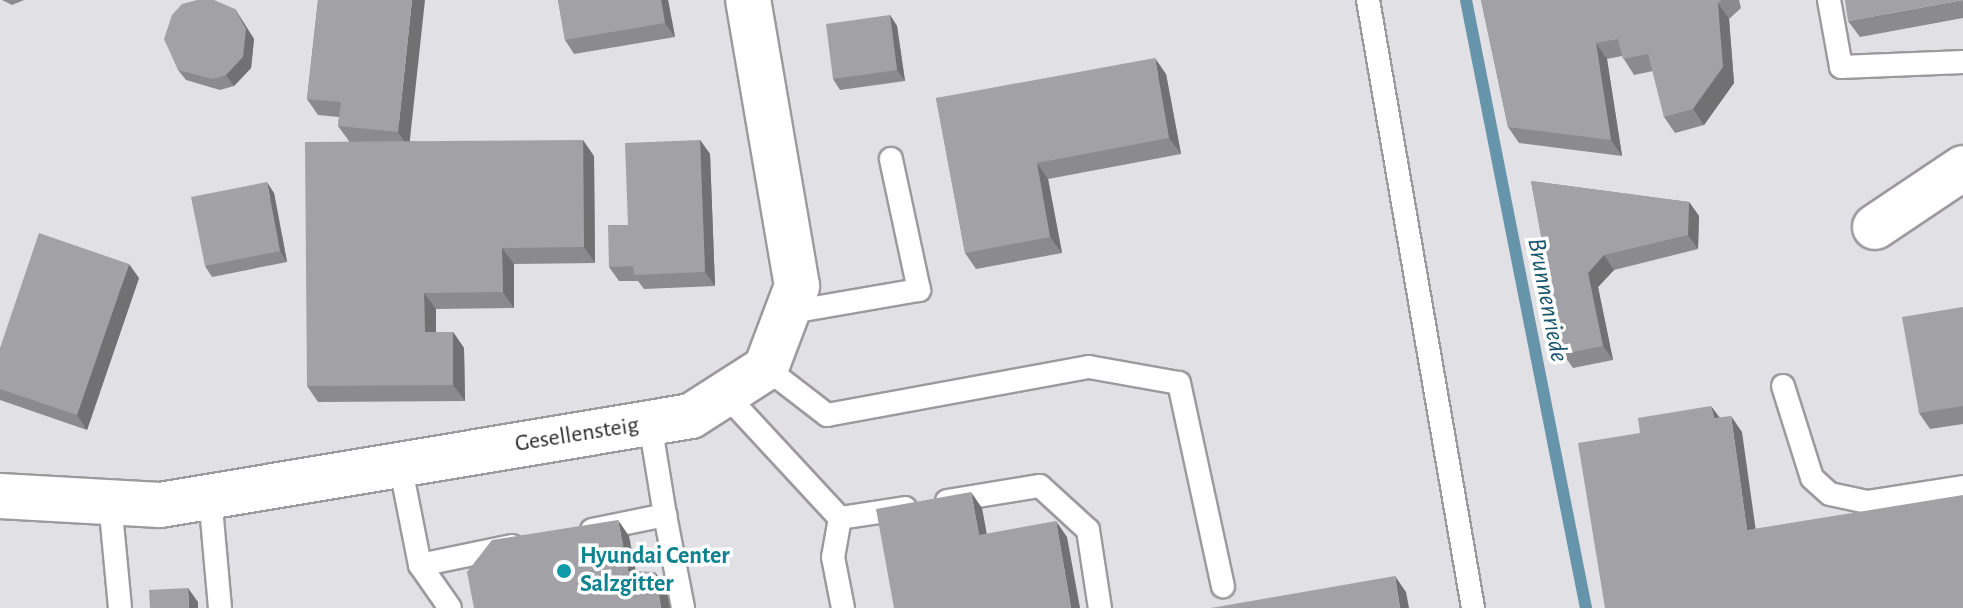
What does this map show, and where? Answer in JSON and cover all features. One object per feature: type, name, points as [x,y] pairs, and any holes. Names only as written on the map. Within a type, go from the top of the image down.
[{"type":"street","points":[[748,0],[797,286],[791,312],[766,368]]},
{"type":"street","points":[[1875,227],[1963,168]]},
{"type":"street","name":"Gesellensteig","points":[[0,496],[160,505],[691,416],[766,368]]},
{"type":"lane","points":[[1368,0],[1473,608]]},
{"type":"lane","points":[[1829,0],[1841,67],[1963,62]]},
{"type":"lane","points":[[791,312],[919,290],[891,159]]},
{"type":"lane","points":[[766,368],[827,415],[1089,367],[1179,383],[1223,586]]},
{"type":"lane","points":[[1783,386],[1812,478],[1830,494],[1867,502],[1963,487]]},
{"type":"lane","points":[[725,394],[840,518]]},
{"type":"lane","points":[[650,423],[683,608]]},
{"type":"lane","points":[[400,464],[420,565],[450,608]]},
{"type":"lane","points":[[840,518],[1040,486],[1088,530],[1100,608]]},
{"type":"lane","points":[[210,496],[220,608]]},
{"type":"lane","points":[[110,502],[120,608]]},
{"type":"lane","points":[[573,534],[665,515]]},
{"type":"lane","points":[[840,518],[833,557],[843,608]]},
{"type":"lane","points":[[420,565],[542,540]]},
{"type":"building","points":[[214,0],[235,9],[246,29],[243,57],[226,75],[213,79],[178,70],[164,39],[172,15],[182,4]]},
{"type":"building","points":[[318,0],[412,0],[398,132],[338,126],[341,102],[307,99]]},
{"type":"building","points":[[558,0],[661,0],[665,23],[565,40]]},
{"type":"building","points":[[1481,0],[1721,0],[1718,3],[1723,67],[1693,109],[1664,117],[1648,54],[1623,59],[1618,39],[1596,43],[1611,140],[1508,127]]},
{"type":"building","points":[[1845,0],[1963,0],[1848,21]]},
{"type":"building","points":[[890,15],[897,70],[833,79],[826,24]]},
{"type":"building","points":[[1155,58],[1169,138],[1037,163],[1050,237],[965,253],[936,98]]},
{"type":"building","points":[[583,140],[584,247],[502,248],[503,292],[424,293],[425,332],[453,332],[453,385],[307,386],[305,142]]},
{"type":"building","points":[[700,140],[705,272],[634,275],[633,266],[609,267],[608,225],[628,225],[625,143]]},
{"type":"building","points":[[1531,181],[1689,202],[1688,235],[1604,255],[1588,273],[1603,346],[1563,354]]},
{"type":"building","points":[[267,182],[280,251],[205,266],[191,197]]},
{"type":"building","points":[[39,233],[129,264],[77,415],[0,389],[0,348]]},
{"type":"building","points":[[1963,307],[1963,406],[1919,413],[1902,317]]},
{"type":"building","points":[[1711,406],[1714,418],[1731,416],[1747,530],[1963,495],[1963,608],[1605,608],[1578,443],[1640,433],[1638,418]]},
{"type":"building","points":[[971,492],[979,535],[1056,521],[1071,608],[894,608],[876,509]]},
{"type":"building","name":"Hyundai Center Salzgitter","points":[[618,520],[628,571],[655,572],[661,608],[474,608],[467,572],[492,540]]},
{"type":"building","points":[[1395,576],[1400,608],[1211,608]]},
{"type":"building","points":[[188,588],[189,608],[150,608],[149,590]]},
{"type":"waterway","name":"Brunnenriede","points":[[1466,0],[1586,608]]},
{"type":"place","name":"Hyundai Center Salzgitter","points":[[564,571]]}]
